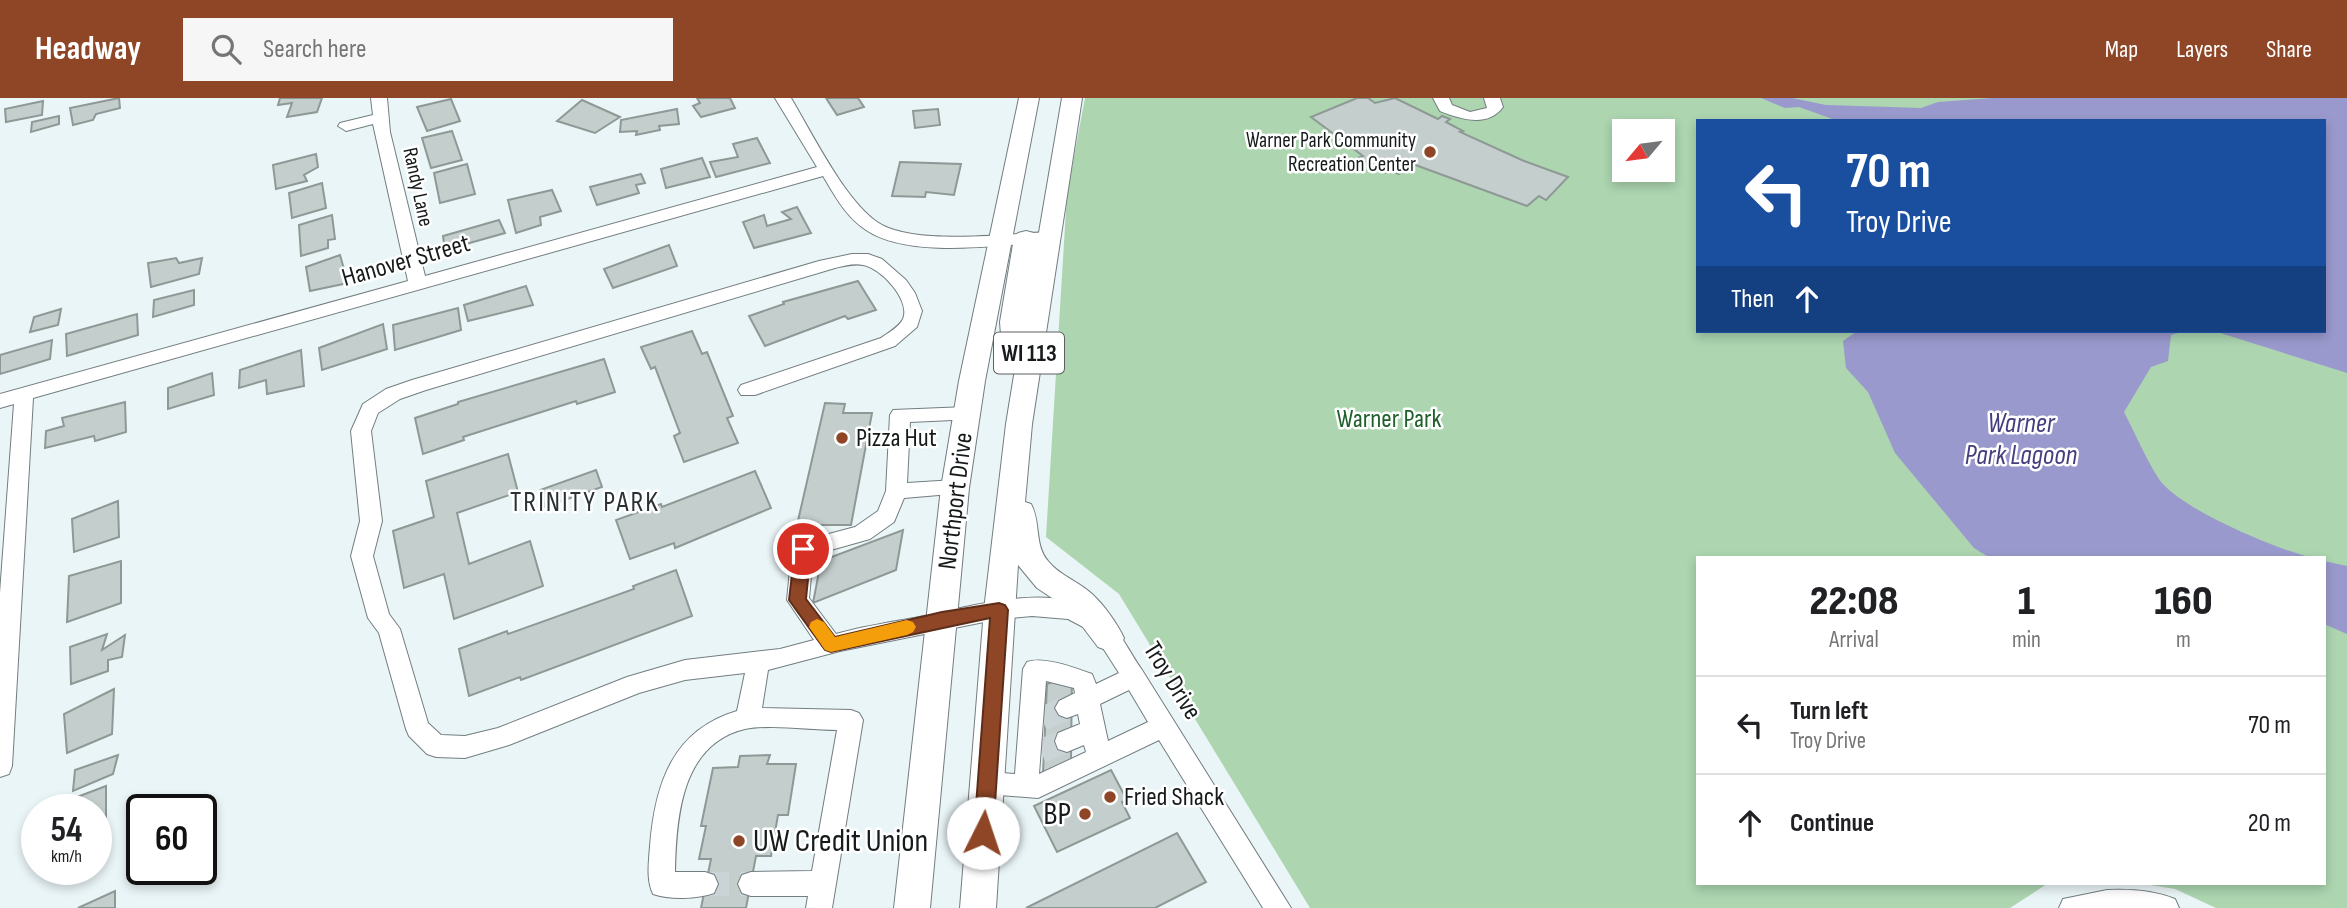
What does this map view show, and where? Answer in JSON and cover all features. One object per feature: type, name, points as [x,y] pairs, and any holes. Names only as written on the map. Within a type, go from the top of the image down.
[{"type":"main road","name":"Northport Drive","points":[[978,908],[999,610],[1028,362],[1025,238],[1029,98]]},
{"type":"main road","name":"Northport Drive","points":[[912,908],[955,488],[967,414],[1072,98]]},
{"type":"main road","points":[[1019,424],[1022,528],[1028,554],[1039,572],[1081,602],[1109,638]]},
{"type":"street","name":"Randy Lane","points":[[379,98],[379,118],[418,285]]},
{"type":"street","points":[[783,98],[826,170],[859,216],[883,232],[919,238],[1025,238]]},
{"type":"street","points":[[1441,98],[1445,108],[1469,117],[1492,111],[1492,98]]},
{"type":"street","points":[[346,126],[379,118]]},
{"type":"street","name":"Hanover Street","points":[[0,401],[826,170]]},
{"type":"street","points":[[841,261],[883,232]]},
{"type":"street","points":[[748,390],[888,342],[912,320],[913,311],[894,277],[885,268],[867,260],[841,261]]},
{"type":"street","name":"Troy Drive","points":[[841,261],[607,328],[393,394],[370,409],[361,431],[371,520],[362,556],[379,618],[389,629],[418,729],[436,746],[465,747],[499,738],[635,684],[685,670],[758,663],[942,619],[999,610],[1042,607],[1071,610],[1093,621],[1109,638],[1278,908]]},
{"type":"street","points":[[0,765],[24,394]]},
{"type":"street","points":[[831,645],[798,600],[803,549],[862,533],[887,516],[896,491],[900,415],[967,414]]},
{"type":"street","points":[[896,491],[955,488]]},
{"type":"street","points":[[748,718],[758,663]]},
{"type":"street","points":[[1026,786],[1034,754],[1036,722],[1032,690],[1035,669],[1084,681],[1077,703],[1093,730],[1099,758]]},
{"type":"street","points":[[1077,703],[1134,677]]},
{"type":"street","points":[[993,688],[1032,690]]},
{"type":"street","points":[[705,884],[662,885],[662,831],[683,758],[730,721],[748,718],[851,720],[821,896],[751,884]]},
{"type":"street","points":[[987,783],[1038,786],[1164,726]]},
{"type":"street","points":[[1066,741],[1093,730]]},
{"type":"street","points":[[2072,908],[2099,902],[2152,904],[2166,908]]},
{"type":"green space","name":"Warner Park","points":[[1085,98],[2347,98],[2347,908],[2216,908],[2175,889],[2150,885],[2326,885],[2326,556],[1696,556],[1696,885],[2045,885],[2010,908],[1310,908],[1119,594],[1046,537],[1067,194]]},
{"type":"water","points":[[1761,98],[1792,98],[1826,105],[1921,108],[1938,102],[1993,98],[2347,98],[2347,373],[2220,333],[2326,333],[2326,119],[1832,119],[1799,107],[1785,108]]},
{"type":"water","name":"Warner Park Lagoon","points":[[1854,333],[2178,333],[2171,335],[2168,361],[2151,367],[2124,412],[2154,470],[2163,484],[2192,506],[2256,538],[2306,556],[1987,556],[1974,548],[1895,453],[1868,392],[1846,368],[1843,341]]},
{"type":"water","points":[[2326,561],[2347,566],[2347,634],[2326,625]]},
{"type":"building","points":[[119,98],[120,108],[96,114],[93,120],[73,125],[70,108]]},
{"type":"building","points":[[280,98],[322,98],[317,112],[287,117],[292,103],[278,105]]},
{"type":"building","points":[[697,98],[730,98],[735,108],[701,117],[693,106],[700,103]]},
{"type":"building","points":[[826,98],[858,98],[864,107],[837,115]]},
{"type":"building","name":"Warner Park Community Recreation Center","points":[[1357,98],[1368,98],[1375,103],[1395,98],[1438,119],[1442,116],[1450,119],[1446,122],[1463,131],[1460,132],[1524,161],[1568,177],[1546,200],[1539,196],[1527,206],[1410,163],[1399,174],[1392,171],[1386,173],[1358,158],[1363,156],[1311,117]]},
{"type":"building","points":[[451,99],[460,121],[427,131],[417,107]]},
{"type":"building","points":[[582,100],[620,117],[595,133],[557,121]]},
{"type":"building","points":[[43,101],[42,115],[6,122],[5,109]]},
{"type":"building","points":[[677,109],[679,124],[659,126],[660,130],[636,135],[637,131],[620,132],[621,120]]},
{"type":"building","points":[[938,109],[940,125],[915,128],[913,111]]},
{"type":"building","points":[[59,116],[59,124],[31,132],[32,122]]},
{"type":"building","points":[[452,131],[462,160],[431,168],[422,138]]},
{"type":"building","points":[[757,138],[770,163],[716,177],[710,162],[738,157],[733,144]]},
{"type":"building","points":[[316,154],[318,167],[304,175],[307,181],[276,189],[273,165]]},
{"type":"building","points":[[702,158],[710,177],[666,188],[661,169]]},
{"type":"building","points":[[900,162],[961,164],[954,195],[926,192],[925,197],[892,196]]},
{"type":"building","points":[[467,164],[475,194],[440,203],[434,173]]},
{"type":"building","points":[[641,174],[645,183],[636,185],[639,193],[597,205],[590,187]]},
{"type":"building","points":[[322,183],[326,208],[292,218],[289,193]]},
{"type":"building","points":[[552,190],[561,211],[540,217],[541,225],[516,233],[508,200]]},
{"type":"building","points":[[797,207],[811,233],[754,248],[743,222],[764,215],[767,226],[791,219],[782,212]]},
{"type":"building","points":[[332,215],[335,239],[328,240],[328,248],[301,256],[299,225]]},
{"type":"building","points":[[499,220],[505,233],[445,250],[443,236]]},
{"type":"building","points":[[669,245],[677,266],[613,288],[604,269]]},
{"type":"building","points":[[340,255],[348,283],[310,291],[306,267]]},
{"type":"building","points":[[176,258],[179,263],[202,258],[199,274],[151,287],[148,263]]},
{"type":"building","points":[[858,281],[876,310],[848,319],[845,316],[765,346],[749,316],[784,304],[783,302]]},
{"type":"building","points":[[526,286],[533,305],[468,321],[464,305]]},
{"type":"building","points":[[194,290],[194,305],[153,317],[154,300]]},
{"type":"building","points":[[458,308],[461,330],[395,350],[393,325]]},
{"type":"building","points":[[61,309],[58,325],[30,332],[34,317]]},
{"type":"building","points":[[137,314],[138,335],[67,356],[66,334]]},
{"type":"building","points":[[383,324],[387,349],[322,370],[319,348]]},
{"type":"building","points":[[692,331],[702,354],[707,352],[733,416],[727,418],[738,443],[684,462],[674,436],[680,433],[655,367],[651,369],[641,347]]},
{"type":"building","points":[[52,340],[50,359],[0,374],[0,355]]},
{"type":"building","points":[[301,350],[304,386],[267,394],[266,380],[239,388],[240,370]]},
{"type":"building","points":[[604,359],[615,392],[577,404],[576,401],[463,437],[464,440],[423,454],[415,418],[458,402]]},
{"type":"building","points":[[212,373],[214,395],[168,409],[168,388]]},
{"type":"building","points":[[125,402],[126,432],[95,441],[94,436],[45,448],[46,431],[64,426],[62,418]]},
{"type":"building","points":[[825,403],[845,404],[843,413],[872,413],[851,525],[797,525]]},
{"type":"building","points":[[508,454],[518,492],[457,513],[469,564],[530,541],[543,586],[454,619],[444,574],[404,588],[393,531],[434,517],[426,481]]},
{"type":"building","points":[[596,470],[602,487],[545,507],[540,490]]},
{"type":"building","points":[[755,471],[771,508],[675,548],[674,543],[630,559],[616,520],[661,504],[662,507]]},
{"type":"building","points":[[118,501],[119,537],[74,552],[72,519]]},
{"type":"building","points":[[903,530],[896,570],[813,603],[821,561]]},
{"type":"building","points":[[121,561],[121,603],[67,622],[69,576]]},
{"type":"building","points":[[676,570],[692,616],[521,680],[520,677],[469,696],[459,649],[634,589],[633,586]]},
{"type":"building","points":[[107,634],[102,650],[125,635],[122,657],[108,660],[108,671],[71,684],[70,647]]},
{"type":"building","points":[[1072,674],[1071,760],[1043,773],[1047,684]]},
{"type":"building","points":[[114,689],[112,734],[67,753],[64,714]]},
{"type":"building","points":[[118,755],[113,774],[73,791],[75,770]]},
{"type":"building","name":"UW Credit Union","points":[[770,755],[767,764],[796,764],[788,815],[778,815],[771,856],[756,856],[746,908],[701,908],[711,859],[699,859],[706,826],[701,826],[713,768],[738,767],[740,756]]},
{"type":"building","points":[[1111,770],[1127,800],[1122,802],[1130,818],[1057,852],[1034,806]]},
{"type":"building","points":[[106,786],[106,794],[85,794]]},
{"type":"building","points":[[1177,833],[1206,882],[1155,908],[1026,908]]},
{"type":"building","points":[[115,891],[115,908],[78,908]]},
{"type":"tunnel","points":[[1042,719],[1067,708]]},
{"type":"tunnel","points":[[1041,751],[1067,741]]},
{"type":"tunnel","points":[[705,884],[751,884]]},
{"type":"slow traffic","points":[[817,627],[831,645],[907,627]]},
{"type":"place","name":"Warner Park Community Recreation Center","points":[[1430,152]]},
{"type":"place","name":"Pizza Hut","points":[[842,438]]},
{"type":"place","name":"Fried Shack","points":[[1110,797]]},
{"type":"place","name":"BP","points":[[1085,814]]},
{"type":"place","name":"UW Credit Union","points":[[739,841]]},
{"type":"district","name":"TRINITY PARK","points":[[585,502]]},
{"type":"route","points":[[803,549],[798,600],[831,645],[942,619],[999,610],[983,833]]}]
